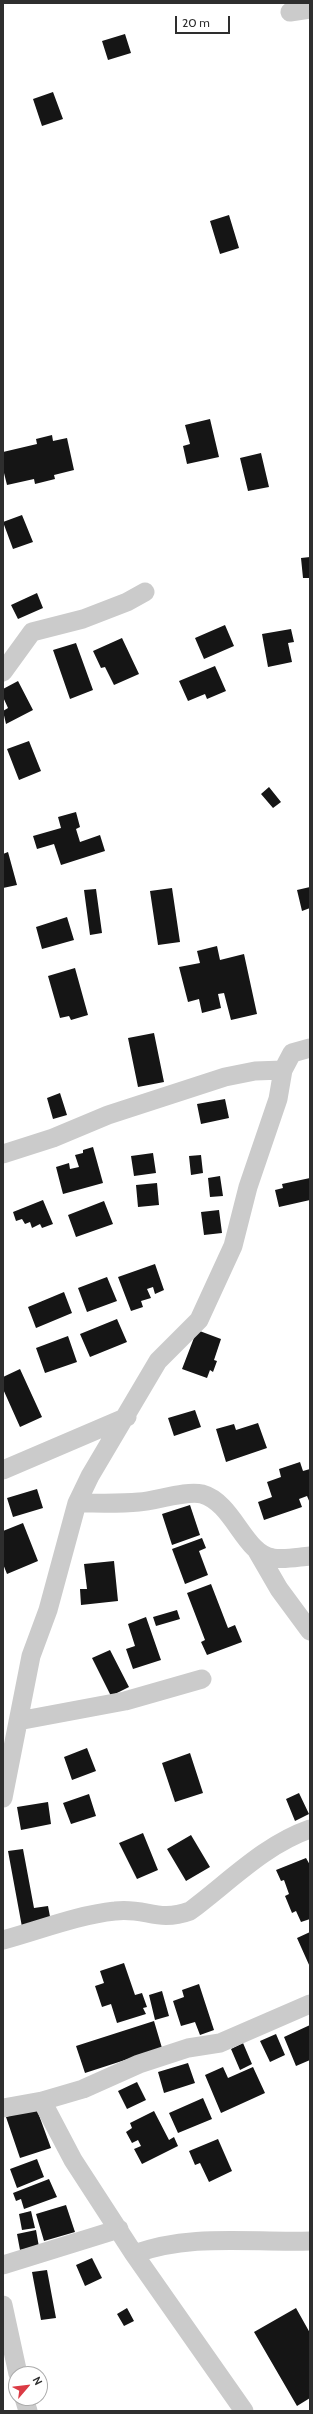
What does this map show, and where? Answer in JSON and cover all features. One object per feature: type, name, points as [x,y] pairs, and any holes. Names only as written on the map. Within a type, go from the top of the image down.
[{"type":"street","points":[[290,12],[310,9]]},
{"type":"street","points":[[3,672],[9,652],[32,632],[83,619],[127,602],[146,592]]},
{"type":"street","points":[[3,1798],[31,1656],[48,1610],[78,1503],[90,1476],[127,1417],[158,1361],[199,1320],[233,1246],[248,1187],[278,1099],[283,1070],[292,1053],[310,1048]]},
{"type":"street","points":[[3,1154],[53,1138],[108,1115],[224,1078],[255,1071],[283,1070]]},
{"type":"street","points":[[3,1470],[127,1417]]},
{"type":"street","points":[[78,1503],[138,1502],[187,1494],[202,1494],[217,1503],[232,1517],[257,1551],[279,1589],[310,1631]]},
{"type":"street","points":[[257,1551],[272,1558],[310,1556]]},
{"type":"street","points":[[18,1721],[125,1701],[202,1679]]},
{"type":"street","points":[[3,1940],[78,1918],[116,1911],[136,1911],[163,1917],[176,1916],[190,1911],[272,1847],[294,1834],[310,1829]]},
{"type":"street","points":[[3,2108],[42,2101],[83,2089],[139,2064],[188,2048],[220,2043],[310,2004]]},
{"type":"street","points":[[42,2101],[73,2160],[134,2254],[244,2411]]},
{"type":"street","points":[[3,2265],[119,2229]]},
{"type":"street","points":[[134,2254],[159,2245],[202,2240],[310,2241]]},
{"type":"street","points":[[3,2305],[16,2366]]},
{"type":"building","points":[[125,34],[131,53],[108,60],[102,41]]},
{"type":"building","points":[[53,92],[63,119],[42,126],[33,99]]},
{"type":"building","points":[[229,215],[239,248],[220,254],[210,221]]},
{"type":"building","points":[[210,419],[219,457],[187,464],[183,446],[190,444],[185,425]]},
{"type":"building","points":[[52,435],[53,441],[67,438],[74,470],[54,475],[55,479],[35,484],[34,479],[7,485],[3,469],[3,452],[37,444],[36,439]]},
{"type":"building","points":[[261,453],[269,487],[248,491],[240,458]]},
{"type":"building","points":[[22,515],[33,542],[13,549],[3,522]]},
{"type":"building","points":[[310,557],[310,578],[303,578],[301,558]]},
{"type":"building","points":[[37,593],[43,608],[18,619],[11,605]]},
{"type":"building","points":[[225,625],[234,646],[204,659],[195,638]]},
{"type":"building","points":[[291,629],[294,642],[288,643],[292,662],[268,667],[262,634]]},
{"type":"building","points":[[122,638],[139,674],[114,685],[105,667],[101,668],[93,651]]},
{"type":"building","points":[[76,643],[93,690],[70,699],[53,650]]},
{"type":"building","points":[[215,666],[226,691],[207,699],[205,694],[188,701],[179,681]]},
{"type":"building","points":[[18,681],[33,710],[6,724],[3,711],[8,708],[3,697],[3,689]]},
{"type":"building","points":[[29,741],[41,771],[19,780],[7,749]]},
{"type":"building","points":[[269,787],[281,802],[273,808],[261,794]]},
{"type":"building","points":[[76,812],[80,827],[76,829],[80,842],[100,835],[105,851],[61,865],[54,844],[37,849],[33,836],[61,828],[58,817]]},
{"type":"building","points":[[8,852],[17,885],[3,888],[3,854]]},
{"type":"building","points":[[310,887],[310,908],[302,911],[297,890]]},
{"type":"building","points":[[172,888],[180,942],[158,945],[150,891]]},
{"type":"building","points":[[96,889],[102,933],[90,935],[84,890]]},
{"type":"building","points":[[67,917],[74,940],[42,949],[36,927]]},
{"type":"building","points":[[217,946],[220,960],[244,954],[257,1014],[231,1020],[224,993],[218,994],[221,1008],[202,1013],[199,999],[188,1002],[179,967],[200,963],[197,951]]},
{"type":"building","points":[[75,968],[88,1015],[71,1020],[69,1016],[60,1018],[48,976]]},
{"type":"building","points":[[154,1033],[164,1082],[138,1087],[128,1038]]},
{"type":"building","points":[[60,1093],[67,1115],[53,1119],[47,1098]]},
{"type":"building","points":[[225,1099],[229,1118],[201,1124],[197,1104]]},
{"type":"building","points":[[93,1147],[103,1183],[63,1194],[56,1167],[69,1163],[70,1169],[79,1167],[75,1155],[83,1153],[83,1150]]},
{"type":"building","points":[[153,1153],[156,1173],[134,1176],[131,1156]]},
{"type":"building","points":[[201,1155],[203,1173],[191,1175],[189,1156]]},
{"type":"building","points":[[220,1176],[223,1196],[210,1197],[208,1178]]},
{"type":"building","points":[[310,1178],[310,1200],[279,1207],[275,1190],[283,1188],[282,1184]]},
{"type":"building","points":[[157,1183],[159,1205],[138,1207],[136,1185]]},
{"type":"building","points":[[43,1200],[53,1224],[42,1228],[40,1224],[32,1228],[30,1222],[25,1224],[22,1219],[16,1221],[13,1212]]},
{"type":"building","points":[[104,1201],[113,1224],[76,1237],[68,1215]]},
{"type":"building","points":[[219,1210],[222,1233],[204,1235],[201,1212]]},
{"type":"building","points":[[155,1264],[164,1290],[155,1294],[153,1287],[147,1289],[151,1298],[141,1301],[143,1307],[131,1311],[118,1277]]},
{"type":"building","points":[[107,1277],[117,1301],[87,1312],[78,1288]]},
{"type":"building","points":[[64,1292],[72,1313],[36,1328],[28,1307]]},
{"type":"building","points":[[117,1319],[127,1342],[90,1357],[80,1334]]},
{"type":"building","points":[[197,1330],[221,1339],[214,1360],[217,1361],[213,1372],[210,1370],[207,1378],[182,1369]]},
{"type":"building","points":[[68,1336],[77,1362],[45,1373],[36,1348]]},
{"type":"building","points":[[20,1369],[42,1417],[20,1427],[3,1389],[3,1377]]},
{"type":"building","points":[[195,1410],[201,1427],[174,1436],[168,1418]]},
{"type":"building","points":[[258,1423],[267,1448],[226,1462],[216,1429],[234,1424],[236,1430]]},
{"type":"building","points":[[300,1462],[303,1471],[310,1469],[310,1503],[307,1496],[299,1499],[302,1507],[264,1520],[258,1502],[272,1497],[267,1482],[281,1477],[279,1469]]},
{"type":"building","points":[[37,1489],[43,1508],[13,1517],[7,1498]]},
{"type":"building","points":[[190,1505],[200,1535],[172,1545],[162,1514]]},
{"type":"building","points":[[23,1523],[38,1561],[7,1574],[3,1564],[3,1531]]},
{"type":"building","points":[[202,1538],[206,1548],[199,1551],[208,1575],[185,1584],[172,1549]]},
{"type":"building","points":[[114,1561],[118,1601],[81,1605],[80,1589],[87,1589],[84,1564]]},
{"type":"building","points":[[211,1584],[228,1628],[235,1625],[242,1642],[207,1655],[201,1642],[205,1640],[187,1593]]},
{"type":"building","points":[[177,1610],[180,1619],[156,1626],[153,1617]]},
{"type":"building","points":[[146,1617],[161,1660],[133,1669],[126,1649],[135,1646],[128,1624]]},
{"type":"building","points":[[110,1650],[129,1687],[111,1696],[92,1658]]},
{"type":"building","points":[[87,1748],[96,1771],[72,1780],[64,1757]]},
{"type":"building","points":[[190,1753],[203,1793],[175,1802],[162,1763]]},
{"type":"building","points":[[299,1793],[309,1814],[295,1821],[286,1799]]},
{"type":"building","points":[[89,1794],[96,1816],[71,1824],[63,1803]]},
{"type":"building","points":[[48,1802],[51,1824],[21,1830],[17,1807]]},
{"type":"building","points":[[143,1833],[158,1870],[137,1879],[119,1843]]},
{"type":"building","points":[[191,1835],[210,1867],[186,1881],[167,1849]]},
{"type":"building","points":[[23,1849],[34,1908],[48,1906],[51,1922],[22,1927],[8,1851]]},
{"type":"building","points":[[306,1858],[310,1865],[310,1919],[301,1922],[296,1911],[292,1913],[285,1896],[289,1894],[284,1880],[281,1881],[276,1870]]},
{"type":"building","points":[[310,1932],[310,1967],[297,1938]]},
{"type":"building","points":[[124,1963],[135,1995],[142,1993],[147,2007],[143,2008],[146,2014],[117,2023],[111,2004],[102,2007],[95,1986],[104,1983],[100,1971]]},
{"type":"building","points":[[199,1984],[214,2030],[200,2035],[195,2022],[181,2026],[173,2001],[184,1997],[182,1990]]},
{"type":"building","points":[[162,1991],[169,2016],[155,2020],[149,1995]]},
{"type":"building","points":[[154,2021],[162,2048],[85,2073],[76,2046]]},
{"type":"building","points":[[310,2025],[310,2060],[296,2066],[284,2037]]},
{"type":"building","points":[[276,2034],[285,2055],[270,2062],[260,2041]]},
{"type":"building","points":[[243,2043],[252,2064],[240,2070],[231,2049]]},
{"type":"building","points":[[188,2063],[195,2083],[164,2093],[158,2072]]},
{"type":"building","points":[[223,2067],[228,2078],[253,2067],[265,2093],[221,2113],[205,2075]]},
{"type":"building","points":[[137,2082],[146,2100],[127,2109],[118,2091]]},
{"type":"building","points":[[203,2098],[212,2119],[178,2133],[169,2113]]},
{"type":"building","points":[[36,2107],[51,2148],[20,2158],[6,2117]]},
{"type":"building","points":[[154,2111],[169,2140],[174,2137],[178,2146],[142,2164],[134,2149],[141,2146],[138,2140],[132,2143],[126,2132],[132,2128],[130,2123]]},
{"type":"building","points":[[218,2139],[232,2171],[209,2182],[200,2163],[195,2165],[189,2151]]},
{"type":"building","points":[[37,2159],[44,2177],[17,2188],[10,2169]]},
{"type":"building","points":[[49,2179],[57,2197],[24,2209],[21,2199],[16,2201],[13,2193]]},
{"type":"building","points":[[66,2205],[75,2232],[44,2241],[36,2214]]},
{"type":"building","points":[[31,2211],[35,2228],[22,2230],[19,2214]]},
{"type":"building","points":[[36,2230],[39,2247],[20,2250],[17,2234]]},
{"type":"building","points":[[92,2258],[102,2278],[85,2286],[76,2265]]},
{"type":"building","points":[[47,2270],[56,2318],[41,2320],[32,2272]]},
{"type":"building","points":[[127,2308],[134,2321],[124,2326],[117,2314]]},
{"type":"building","points":[[296,2308],[310,2333],[310,2398],[297,2406],[254,2332]]}]
